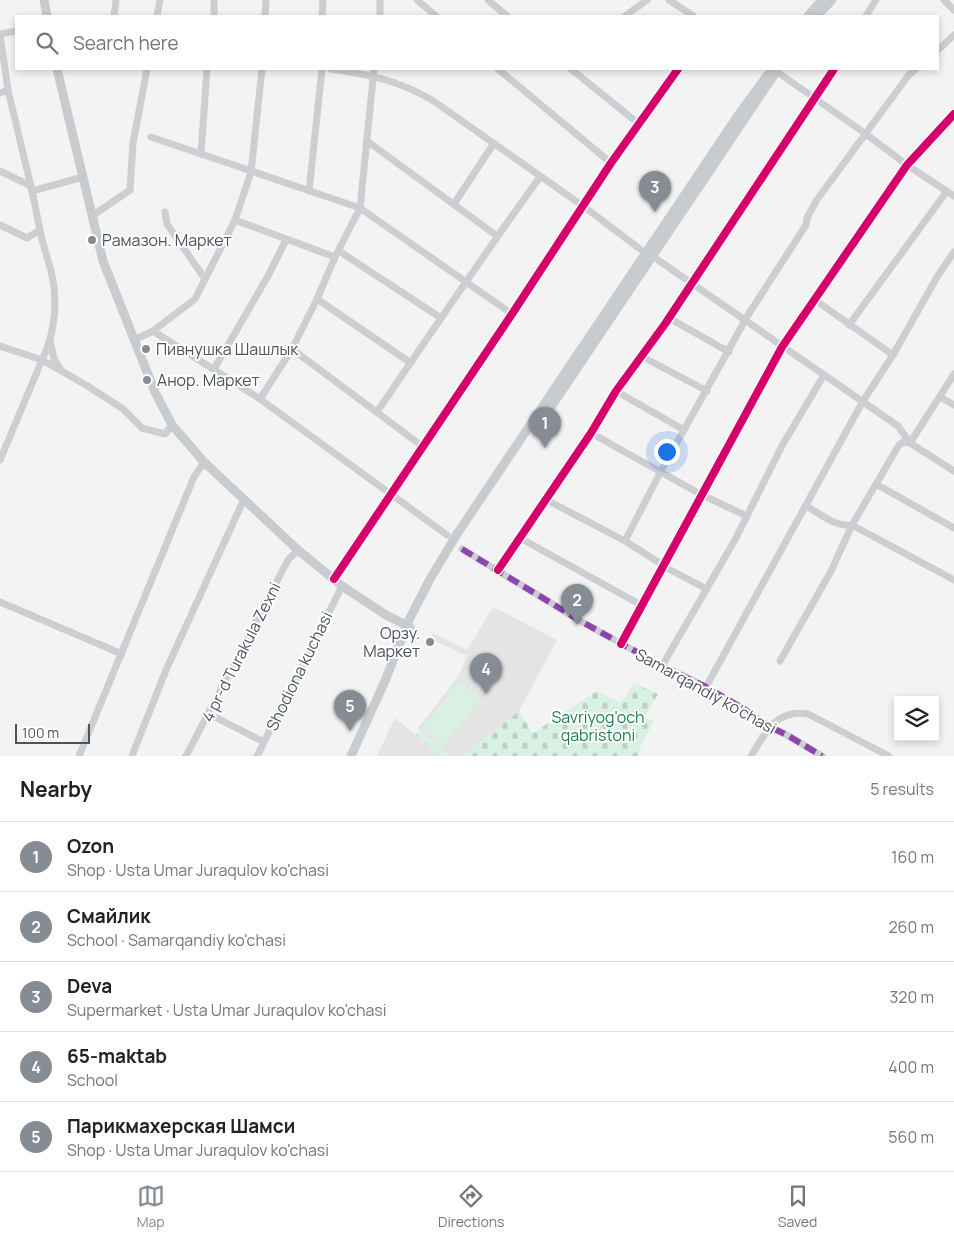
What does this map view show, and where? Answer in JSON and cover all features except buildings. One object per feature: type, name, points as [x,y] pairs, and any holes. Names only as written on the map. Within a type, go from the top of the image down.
[{"type":"main road","points":[[44,0],[47,15]]},
{"type":"main road","points":[[809,15],[822,0]]},
{"type":"main road","points":[[817,15],[832,0]]},
{"type":"main road","points":[[57,70],[103,261],[155,392],[172,424],[204,462],[298,550],[342,586],[386,615],[409,627]]},
{"type":"main road","points":[[351,756],[409,627],[463,534],[650,261],[774,70]]},
{"type":"main road","points":[[357,756],[392,679],[409,627]]},
{"type":"street","points":[[114,15],[116,0]]},
{"type":"street","points":[[157,15],[160,0]]},
{"type":"street","points":[[214,0],[214,15]]},
{"type":"street","points":[[265,15],[266,0]]},
{"type":"street","points":[[322,15],[323,0]]},
{"type":"street","points":[[380,0],[380,15]]},
{"type":"street","points":[[417,0],[435,15]]},
{"type":"street","points":[[488,0],[506,15]]},
{"type":"street","points":[[626,15],[647,0]]},
{"type":"street","points":[[669,0],[691,15]]},
{"type":"street","points":[[867,15],[876,0]]},
{"type":"street","points":[[944,0],[954,10]]},
{"type":"street","points":[[0,460],[50,340],[56,298],[50,265],[42,243],[32,188],[4,91],[0,34],[15,31]]},
{"type":"street","points":[[939,49],[954,35]]},
{"type":"street","points":[[92,216],[130,190],[133,142],[147,70]]},
{"type":"street","points":[[201,154],[207,70]]},
{"type":"street","points":[[134,340],[153,331],[196,298],[235,220],[251,172],[262,70]]},
{"type":"street","points":[[309,190],[322,70]]},
{"type":"street","points":[[345,70],[374,72],[410,87],[432,100],[584,206],[640,249]]},
{"type":"street","points":[[499,70],[611,163]]},
{"type":"street","points":[[572,70],[639,124]]},
{"type":"street","points":[[334,579],[392,495],[422,446],[512,314],[611,163],[677,70]]},
{"type":"street","points":[[776,70],[866,134],[907,166],[954,196]]},
{"type":"street","points":[[498,570],[591,433],[616,391],[669,318],[833,70]]},
{"type":"street","points":[[625,541],[661,471],[746,319],[806,225],[807,218],[816,202],[908,76],[915,70]]},
{"type":"street","points":[[260,399],[292,349],[360,208],[374,72]]},
{"type":"street","points":[[621,644],[782,346],[907,166],[954,114]]},
{"type":"street","points":[[152,137],[360,208],[512,314]]},
{"type":"street","points":[[367,141],[497,236]]},
{"type":"street","points":[[454,204],[494,143]]},
{"type":"street","points":[[0,171],[32,188],[83,177]]},
{"type":"street","points":[[377,412],[467,283],[497,236],[540,177]]},
{"type":"street","points":[[850,325],[947,191]]},
{"type":"street","points":[[166,212],[167,224],[205,279]]},
{"type":"street","points":[[235,220],[335,257]]},
{"type":"street","points":[[0,224],[27,238],[40,230]]},
{"type":"street","points":[[214,369],[268,276],[286,240]]},
{"type":"street","points":[[340,251],[441,318]]},
{"type":"street","points":[[706,687],[864,401],[893,355],[937,277],[954,252]]},
{"type":"street","points":[[658,260],[864,401],[898,426],[910,443],[954,471]]},
{"type":"street","points":[[317,299],[411,362]]},
{"type":"street","points":[[815,300],[893,355]]},
{"type":"street","points":[[669,318],[729,352]]},
{"type":"street","points":[[153,331],[260,399],[447,535]]},
{"type":"street","points":[[50,340],[54,358],[61,371]]},
{"type":"street","points":[[0,346],[42,360],[123,409],[142,428],[165,434],[172,424]]},
{"type":"street","points":[[292,349],[422,446]]},
{"type":"street","points":[[641,356],[707,391]]},
{"type":"street","points":[[910,443],[954,374]]},
{"type":"street","points":[[662,666],[747,516],[782,444],[824,375]]},
{"type":"street","points":[[616,391],[684,430]]},
{"type":"street","points":[[940,397],[954,405]]},
{"type":"street","points":[[591,433],[702,495],[747,516]]},
{"type":"street","points":[[780,661],[831,571],[852,525],[899,445],[903,442],[910,443]]},
{"type":"street","points":[[78,756],[194,477],[204,462]]},
{"type":"street","points":[[876,484],[954,528]]},
{"type":"street","points":[[132,756],[166,670],[244,499]]},
{"type":"street","points":[[545,499],[625,541],[663,566],[707,589]]},
{"type":"street","points":[[806,506],[834,523],[844,526],[852,525],[954,580]]},
{"type":"street","points":[[520,538],[642,605]]},
{"type":"street","name":"Samarqandiy ko'chasi","points":[[462,549],[621,644],[706,687],[770,727],[822,756]]},
{"type":"street","name":"4 pr-d Turakula Zexni","points":[[186,756],[288,560],[298,550]]},
{"type":"street","name":"Shodiona kuchasi","points":[[257,756],[342,586]]},
{"type":"street","points":[[0,602],[122,654]]},
{"type":"street","points":[[751,756],[770,727],[786,715],[796,712],[808,714],[888,756]]},
{"type":"street","points":[[209,714],[264,742]]},
{"type":"shaded area","points":[[493,607],[557,640],[519,711],[462,756],[448,756],[418,728],[458,677],[467,656],[435,641],[431,632],[467,650]]},
{"type":"shaded area","points":[[395,718],[420,738],[439,756],[377,756]]},
{"type":"green space","points":[[459,681],[481,699],[442,746],[423,727]]},
{"type":"green space","name":"Savriyog'och qabristoni","points":[[634,683],[658,694],[645,717],[654,721],[639,749],[641,750],[638,756],[462,756],[519,711],[533,733],[597,691],[621,703]]},
{"type":"green space","points":[[420,730],[448,756],[439,756],[416,735]]},
{"type":"marked path","points":[[462,549],[584,623],[662,666],[706,687],[770,727],[822,756]]},
{"type":"cycle path","points":[[334,579],[611,163],[677,70]]},
{"type":"cycle path","points":[[498,570],[591,433],[616,391],[665,324],[833,70]]},
{"type":"cycle path","points":[[621,644],[782,347],[907,165],[954,114]]},
{"type":"place","name":"Deva","points":[[655,212]]},
{"type":"place","name":"Рамазон. Маркет","points":[[92,240]]},
{"type":"place","name":"Пивнушка Шашлык","points":[[146,349]]},
{"type":"place","name":"Анор. Маркет","points":[[147,380]]},
{"type":"place","name":"Ozon","points":[[545,448]]},
{"type":"place","name":"Смайлик","points":[[577,625]]},
{"type":"place","name":"Орзу. Маркет","points":[[430,642]]},
{"type":"place","name":"65-maktab","points":[[486,694]]},
{"type":"place","name":"Парикмахерская Шамси","points":[[350,731]]}]
